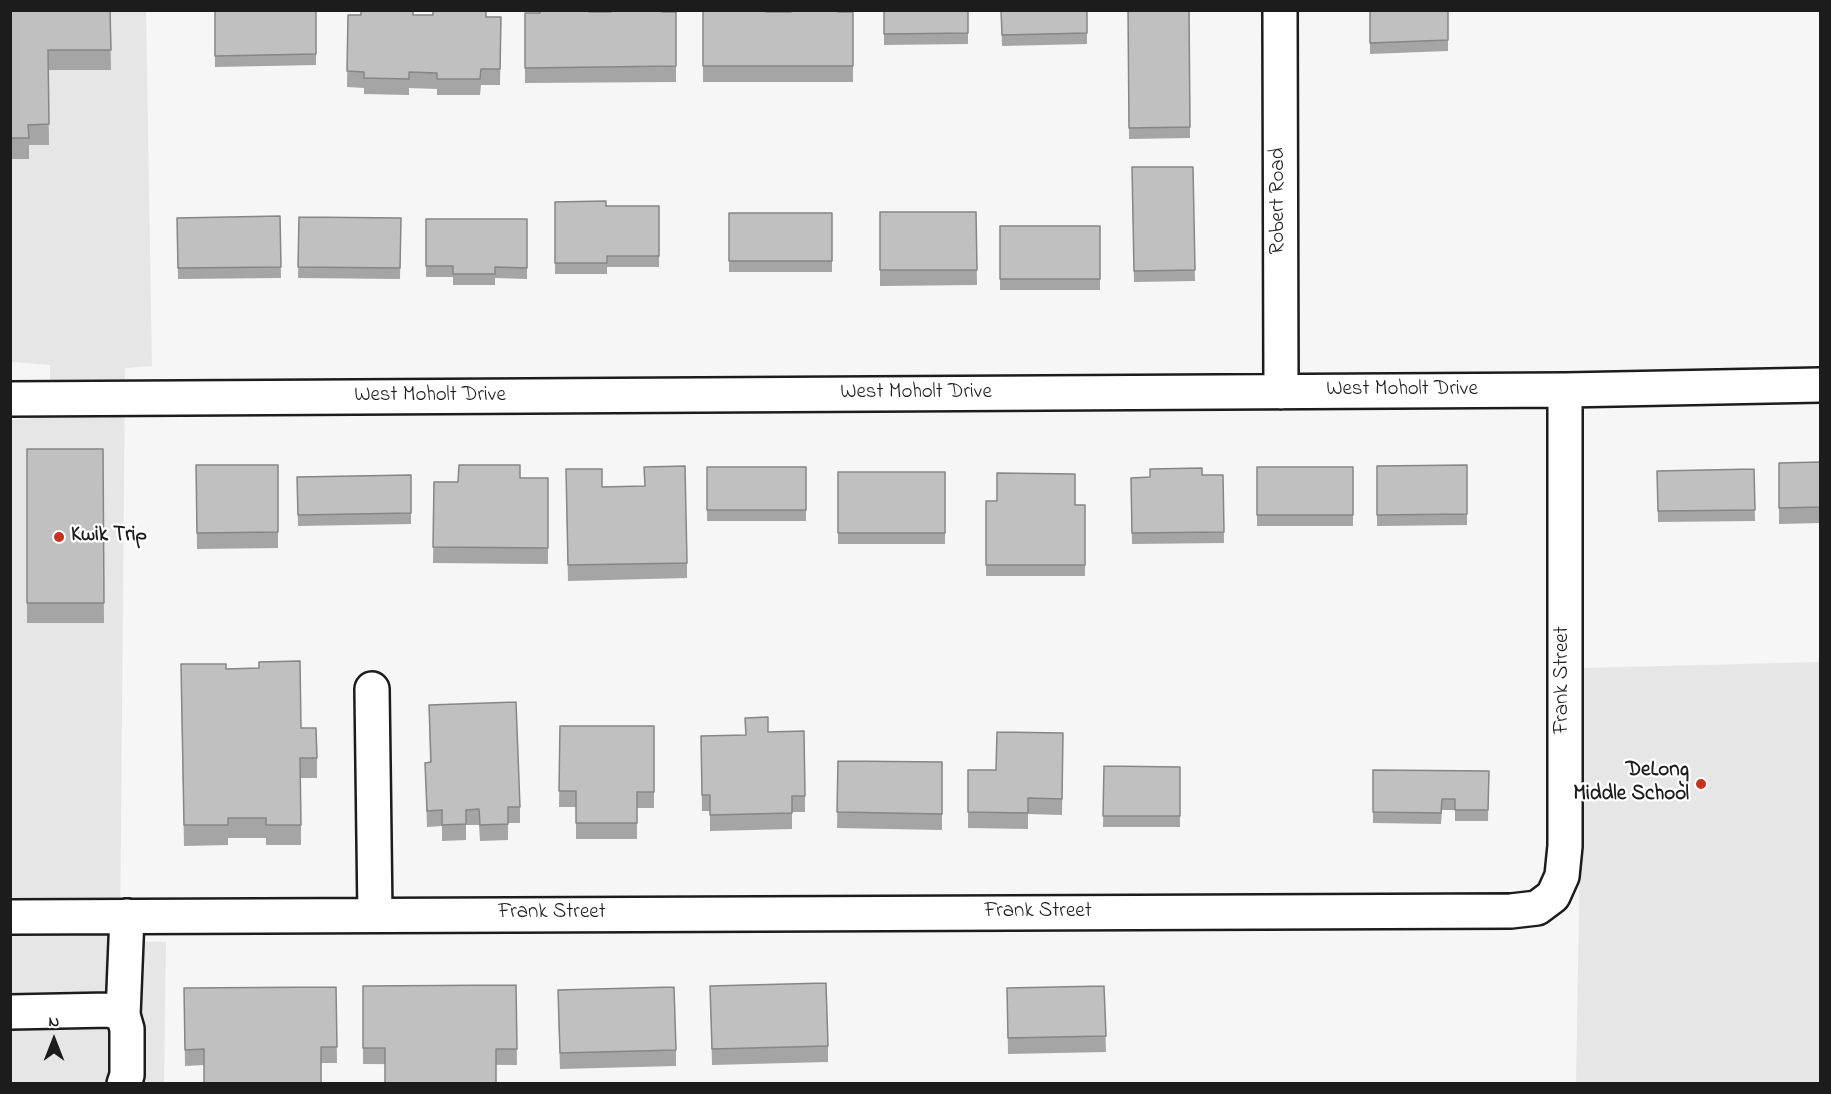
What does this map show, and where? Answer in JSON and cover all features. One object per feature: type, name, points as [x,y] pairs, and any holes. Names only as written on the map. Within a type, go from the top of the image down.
[{"type":"street","name":"Robert Road","points":[[1280,10],[1281,392]]},
{"type":"street","name":"West Moholt Drive","points":[[10,399],[1565,390],[1821,385]]},
{"type":"street","name":"Frank Street","points":[[10,917],[1511,911],[1537,908],[1553,896],[1562,876],[1565,846],[1565,390]]},
{"type":"street","points":[[372,689],[375,915]]},
{"type":"street","points":[[124,1083],[127,1075],[127,1029],[123,1015],[127,916]]},
{"type":"street","points":[[10,1012],[110,1010],[123,1015]]},
{"type":"shaded area","points":[[10,11],[146,11],[152,366],[125,368],[120,941],[166,942],[164,1083],[11,1083],[11,420],[50,416],[50,365],[11,362]]},
{"type":"shaded area","name":"DeLong Middle School","points":[[1820,662],[1820,1083],[1576,1084],[1583,668]]},
{"type":"building","points":[[10,10],[110,10],[111,50],[48,50],[49,124],[28,125],[29,138],[10,138]]},
{"type":"building","points":[[215,10],[316,10],[316,54],[215,56]]},
{"type":"building","points":[[361,10],[413,10],[413,15],[433,15],[433,10],[486,10],[486,17],[501,17],[500,69],[481,69],[480,79],[437,79],[437,73],[409,72],[409,79],[364,78],[364,72],[347,71],[348,15],[361,15]]},
{"type":"building","points":[[540,10],[676,12],[676,66],[525,68],[525,13],[540,13]]},
{"type":"building","points":[[703,10],[853,12],[853,66],[703,66]]},
{"type":"building","points":[[884,10],[968,10],[968,33],[884,34]]},
{"type":"building","points":[[1001,10],[1087,10],[1087,33],[1002,35]]},
{"type":"building","points":[[1128,10],[1189,10],[1190,127],[1129,128]]},
{"type":"building","points":[[1370,10],[1448,10],[1448,40],[1370,43]]},
{"type":"building","points":[[1132,167],[1193,167],[1195,270],[1134,271]]},
{"type":"building","points":[[606,201],[606,206],[659,206],[659,256],[607,256],[607,263],[555,263],[555,202]]},
{"type":"building","points":[[880,212],[976,212],[977,270],[880,270]]},
{"type":"building","points":[[729,213],[832,213],[832,261],[729,261]]},
{"type":"building","points":[[280,216],[281,267],[178,268],[177,218]]},
{"type":"building","points":[[299,217],[401,218],[400,268],[298,267]]},
{"type":"building","points":[[426,219],[527,219],[527,268],[495,267],[495,274],[453,274],[453,266],[426,266]]},
{"type":"building","points":[[1000,226],[1100,226],[1100,279],[1000,279]]},
{"type":"building","points":[[27,449],[103,449],[104,603],[27,603]]},
{"type":"building","points":[[1821,462],[1821,507],[1779,508],[1779,463]]},
{"type":"building","points":[[196,465],[278,465],[278,532],[197,533]]},
{"type":"building","points":[[459,465],[520,465],[520,478],[548,478],[548,548],[433,547],[434,482],[458,482]]},
{"type":"building","points":[[1467,465],[1467,514],[1377,515],[1377,466]]},
{"type":"building","points":[[685,466],[687,563],[568,565],[566,469],[602,469],[602,487],[645,486],[644,467]]},
{"type":"building","points":[[707,467],[806,467],[806,510],[707,510]]},
{"type":"building","points":[[1257,467],[1353,467],[1353,515],[1257,515]]},
{"type":"building","points":[[1202,468],[1202,475],[1223,475],[1224,532],[1132,533],[1131,478],[1150,477],[1150,469]]},
{"type":"building","points":[[1754,469],[1755,510],[1658,511],[1657,471]]},
{"type":"building","points":[[838,472],[945,472],[945,533],[838,533]]},
{"type":"building","points":[[997,473],[1075,474],[1075,505],[1085,505],[1085,565],[986,565],[986,501],[997,501]]},
{"type":"building","points":[[411,475],[411,513],[298,515],[297,477]]},
{"type":"building","points":[[300,661],[301,728],[316,728],[317,758],[300,758],[301,825],[266,825],[266,818],[228,818],[228,825],[184,825],[181,664],[226,664],[226,669],[259,668],[259,662]]},
{"type":"building","points":[[516,702],[520,807],[508,807],[508,824],[480,825],[479,809],[466,810],[466,824],[442,825],[442,810],[427,811],[425,763],[431,762],[429,705]]},
{"type":"building","points":[[768,717],[768,732],[804,731],[805,796],[792,796],[792,813],[710,815],[710,795],[702,795],[701,736],[746,735],[745,718]]},
{"type":"building","points":[[560,726],[654,726],[654,792],[637,792],[637,823],[576,823],[576,791],[559,791]]},
{"type":"building","points":[[997,732],[1063,733],[1062,799],[1028,798],[1028,813],[968,812],[968,770],[996,770]]},
{"type":"building","points":[[838,761],[942,762],[942,814],[837,812]]},
{"type":"building","points":[[1104,766],[1180,767],[1180,816],[1103,816]]},
{"type":"building","points":[[1373,770],[1489,771],[1488,810],[1455,810],[1455,799],[1442,799],[1441,813],[1373,812]]},
{"type":"building","points":[[826,983],[828,1046],[712,1049],[710,986]]},
{"type":"building","points":[[516,985],[517,1049],[496,1049],[496,1083],[385,1083],[385,1048],[363,1048],[363,986]]},
{"type":"building","points":[[1104,986],[1106,1036],[1008,1038],[1007,988]]},
{"type":"building","points":[[336,987],[337,1047],[321,1047],[321,1083],[204,1083],[204,1049],[185,1050],[184,988]]},
{"type":"building","points":[[674,987],[676,1050],[560,1053],[558,990]]},
{"type":"place","name":"Kwik Trip","points":[[59,537]]},
{"type":"place","name":"DeLong Middle School","points":[[1701,784]]}]
